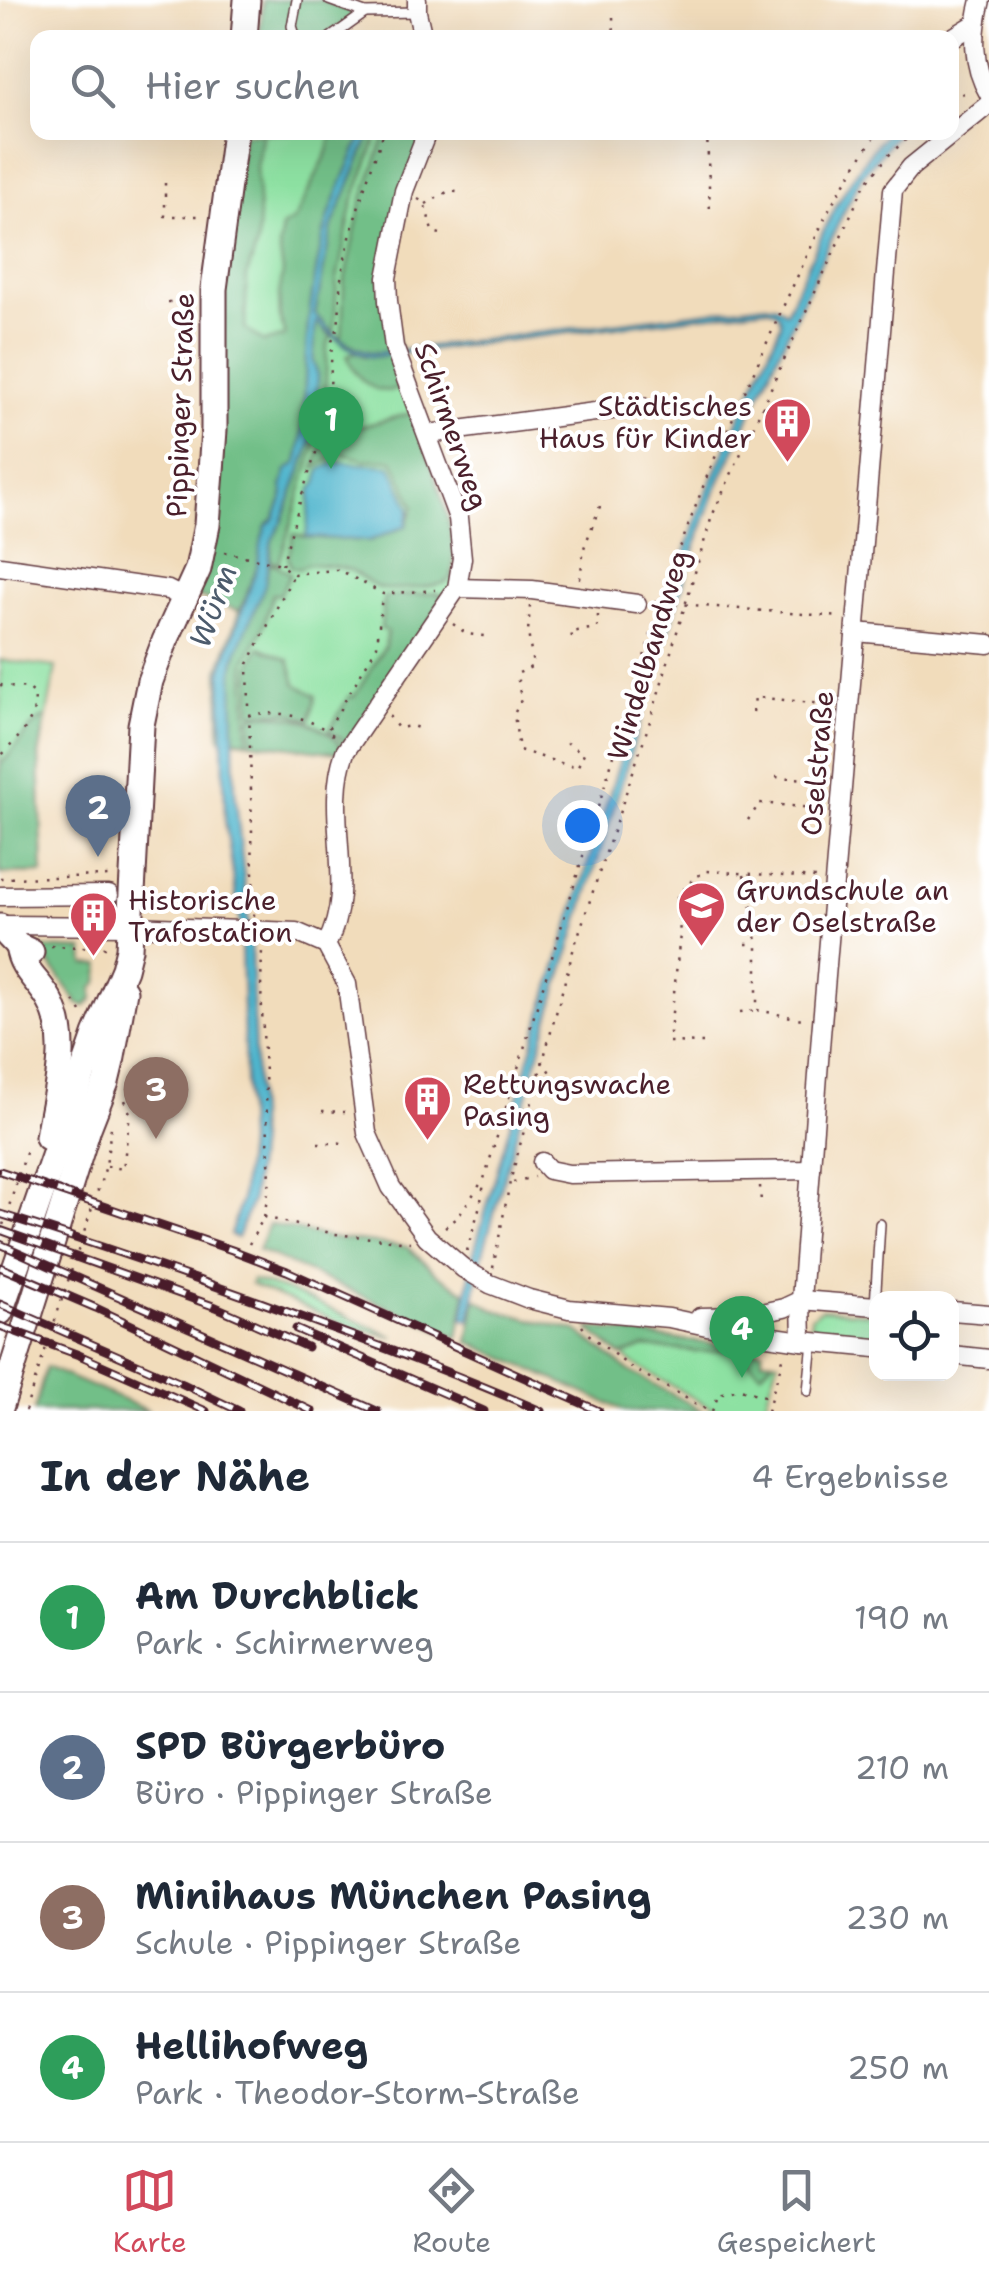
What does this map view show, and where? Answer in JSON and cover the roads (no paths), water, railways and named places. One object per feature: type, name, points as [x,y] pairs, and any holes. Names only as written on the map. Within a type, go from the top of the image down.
[{"type":"main road","points":[[245,30],[247,0]]},
{"type":"main road","name":"Pippinger Straße","points":[[0,1408],[100,1123],[124,994],[141,725],[150,682],[198,569],[211,494],[214,289],[234,140]]},
{"type":"main road","points":[[6,933],[30,951],[62,996],[80,1034],[100,1123]]},
{"type":"main road","points":[[0,1312],[37,1202],[62,1039],[54,1009],[6,933]]},
{"type":"main road","name":"Pippinger Straße","points":[[37,1202],[128,948]]},
{"type":"street","points":[[981,0],[984,85]]},
{"type":"street","name":"Oselstraße","points":[[959,128],[989,104]]},
{"type":"street","name":"Schirmerweg","points":[[423,140],[404,190],[387,278],[388,300],[397,356],[458,518],[462,558],[458,588]]},
{"type":"street","name":"Oselstraße","points":[[799,1340],[893,190],[911,167],[944,140]]},
{"type":"street","points":[[428,434],[642,406]]},
{"type":"street","points":[[0,566],[168,590],[184,598]]},
{"type":"street","points":[[326,945],[336,928],[341,904],[338,772],[346,752],[458,588],[532,590],[637,604]]},
{"type":"street","points":[[856,625],[989,644]]},
{"type":"street","points":[[0,896],[109,895]]},
{"type":"street","points":[[6,933],[128,948],[230,930],[296,932],[326,945],[347,984],[367,1133],[391,1186],[427,1237],[461,1267],[488,1283],[529,1300],[569,1309],[670,1318],[748,1316],[801,1300],[869,1305]]},
{"type":"street","points":[[546,1166],[569,1174],[811,1170]]},
{"type":"street","points":[[959,1312],[989,1314]]},
{"type":"street","points":[[670,1318],[726,1330],[869,1347]]},
{"type":"street","points":[[959,1356],[989,1358]]},
{"type":"lane","points":[[293,30],[296,0]]},
{"type":"lane","points":[[329,0],[364,13],[413,8]]},
{"type":"lane","points":[[341,30],[364,13]]},
{"type":"lane","points":[[877,1291],[880,1224]]},
{"type":"lane","points":[[799,1340],[808,1391]]},
{"type":"water","points":[[360,140],[368,140],[332,226],[315,314],[342,339],[375,353],[766,304],[786,312],[855,173],[880,140],[892,140],[862,176],[714,494],[548,1021],[480,1264],[470,1320],[463,1319],[472,1259],[540,1019],[680,566],[706,493],[781,324],[777,313],[767,308],[374,357],[350,349],[316,322],[313,362],[318,375],[317,427],[272,540],[265,585],[235,657],[233,672],[235,789],[251,947],[258,1142],[252,1201],[237,1238],[230,1235],[241,1199],[247,1144],[241,946],[225,820],[221,671],[257,567],[266,526],[274,519],[284,494],[287,470],[297,463],[308,328],[319,257],[334,202]]},
{"type":"water","points":[[335,462],[391,466],[410,508],[406,526],[369,541],[306,537],[311,490],[320,470]]},
{"type":"railway","points":[[0,1171],[287,1271],[599,1411]]},
{"type":"railway","points":[[0,1214],[292,1314],[541,1411]]},
{"type":"railway","points":[[0,1230],[216,1307],[307,1347]]},
{"type":"railway","points":[[0,1244],[377,1411]]},
{"type":"railway","points":[[0,1267],[96,1308],[312,1411]]},
{"type":"railway","points":[[0,1304],[239,1411]]},
{"type":"railway","points":[[0,1326],[79,1355],[206,1411]]},
{"type":"railway","points":[[296,1329],[484,1411]]},
{"type":"place","name":"Städtisches Haus für Kinder","points":[[787,464]]},
{"type":"place","name":"Am Durchblick","points":[[331,469]]},
{"type":"place","name":"SPD Bürgerbüro","points":[[98,857]]},
{"type":"place","name":"Grundschule an der Oselstraße","points":[[701,948]]},
{"type":"place","name":"Historische Trafostation","points":[[93,958]]},
{"type":"place","name":"Minihaus München Pasing","points":[[156,1139]]},
{"type":"place","name":"Rettungswache Pasing","points":[[428,1142]]},
{"type":"place","name":"Hellihofweg","points":[[742,1378]]},
{"type":"water label","name":"Würm","points":[[213,606]]}]
